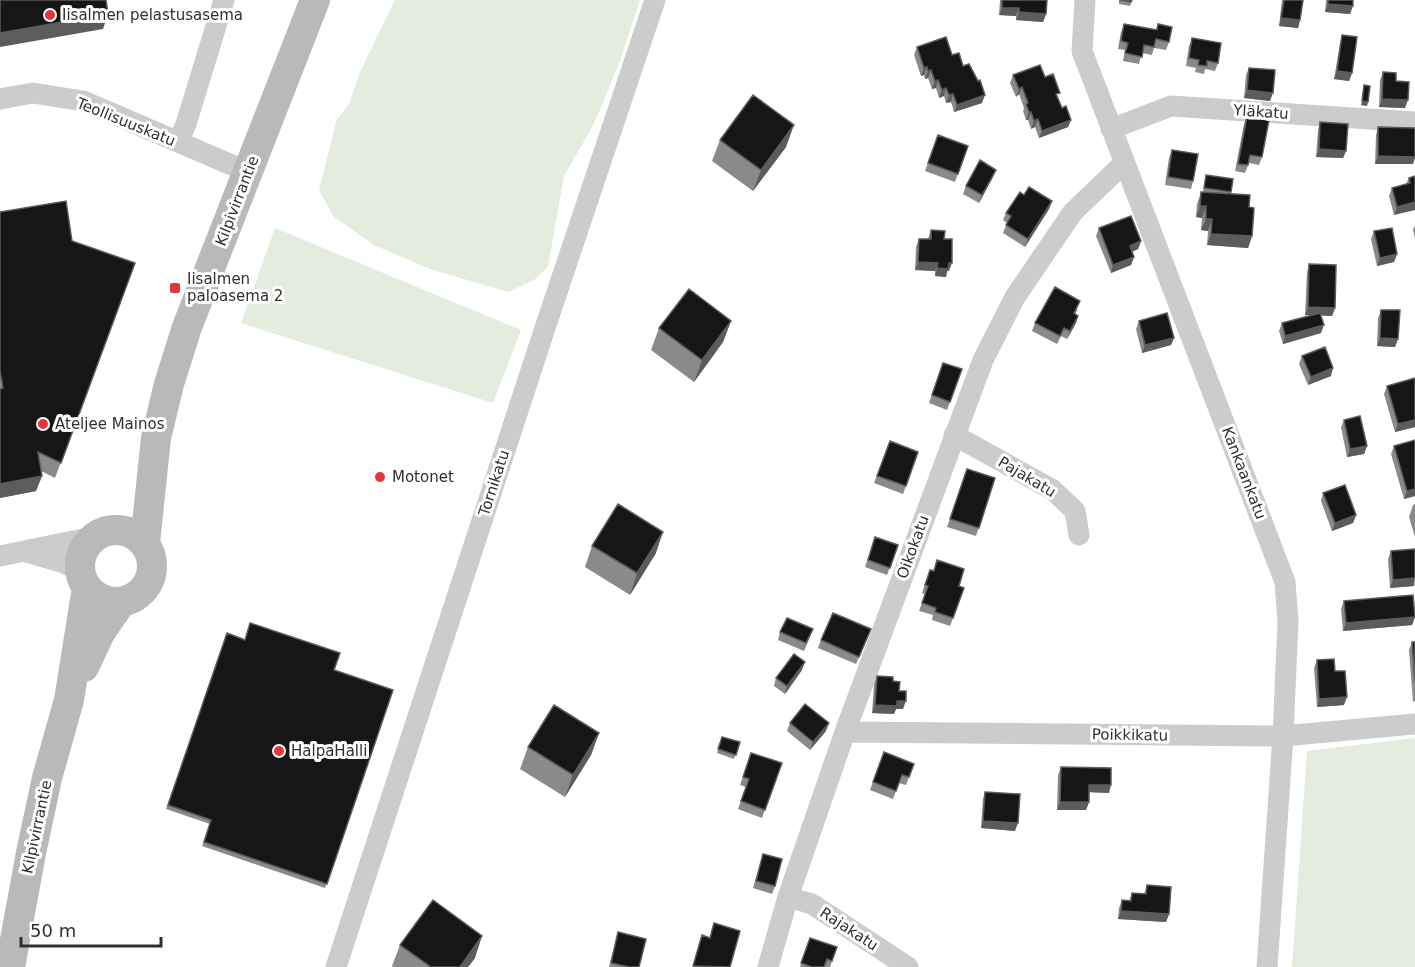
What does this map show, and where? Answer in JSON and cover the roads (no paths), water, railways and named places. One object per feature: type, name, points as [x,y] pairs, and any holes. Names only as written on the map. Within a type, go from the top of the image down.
[{"type":"street","points":[[178,142],[186,124],[224,0]]},
{"type":"street","name":"Kilpivirrantie","points":[[145,543],[156,438],[187,327],[315,0]]},
{"type":"street","name":"Tornikatu","points":[[336,967],[655,0]]},
{"type":"street","name":"Kankaankatu","points":[[1085,0],[1082,51],[1285,582],[1288,622],[1283,736],[1267,967]]},
{"type":"street","name":"Teollisuuskatu","points":[[0,99],[33,93],[83,101],[248,172]]},
{"type":"street","name":"Yläkatu","points":[[1111,129],[1171,106],[1415,122]]},
{"type":"street","name":"Oikokatu","points":[[768,967],[788,897],[845,732],[983,360],[1015,297],[1072,212],[1124,163]]},
{"type":"street","name":"Pajakatu","points":[[954,435],[1053,490],[1075,511],[1079,535]]},
{"type":"street","name":"Kilpivirrantie","points":[[102,533],[127,503],[156,438]]},
{"type":"street","points":[[0,556],[22,551],[102,533],[130,532],[145,543],[152,561],[150,579],[138,594],[121,602],[102,600],[64,563],[22,551]]},
{"type":"street","points":[[83,580],[82,552],[102,533]]},
{"type":"street","name":"Kilpivirrantie","points":[[69,700],[83,580]]},
{"type":"street","name":"Kilpivirrantie","points":[[12,964],[33,842],[47,778],[69,700],[100,633],[121,602]]},
{"type":"street","name":"Poikkikatu","points":[[845,732],[1283,736],[1415,724]]},
{"type":"street","name":"Rajakatu","points":[[788,897],[812,904],[908,967]]},
{"type":"place","name":"Iisalmen pelastusasema","points":[[50,15]]},
{"type":"place","name":"Iisalmen paloasema 2","points":[[175,288]]},
{"type":"place","name":"Ateljee Mainos","points":[[43,424]]},
{"type":"place","name":"Motonet","points":[[380,477]]},
{"type":"place","name":"HalpaHalli","points":[[279,751]]}]
